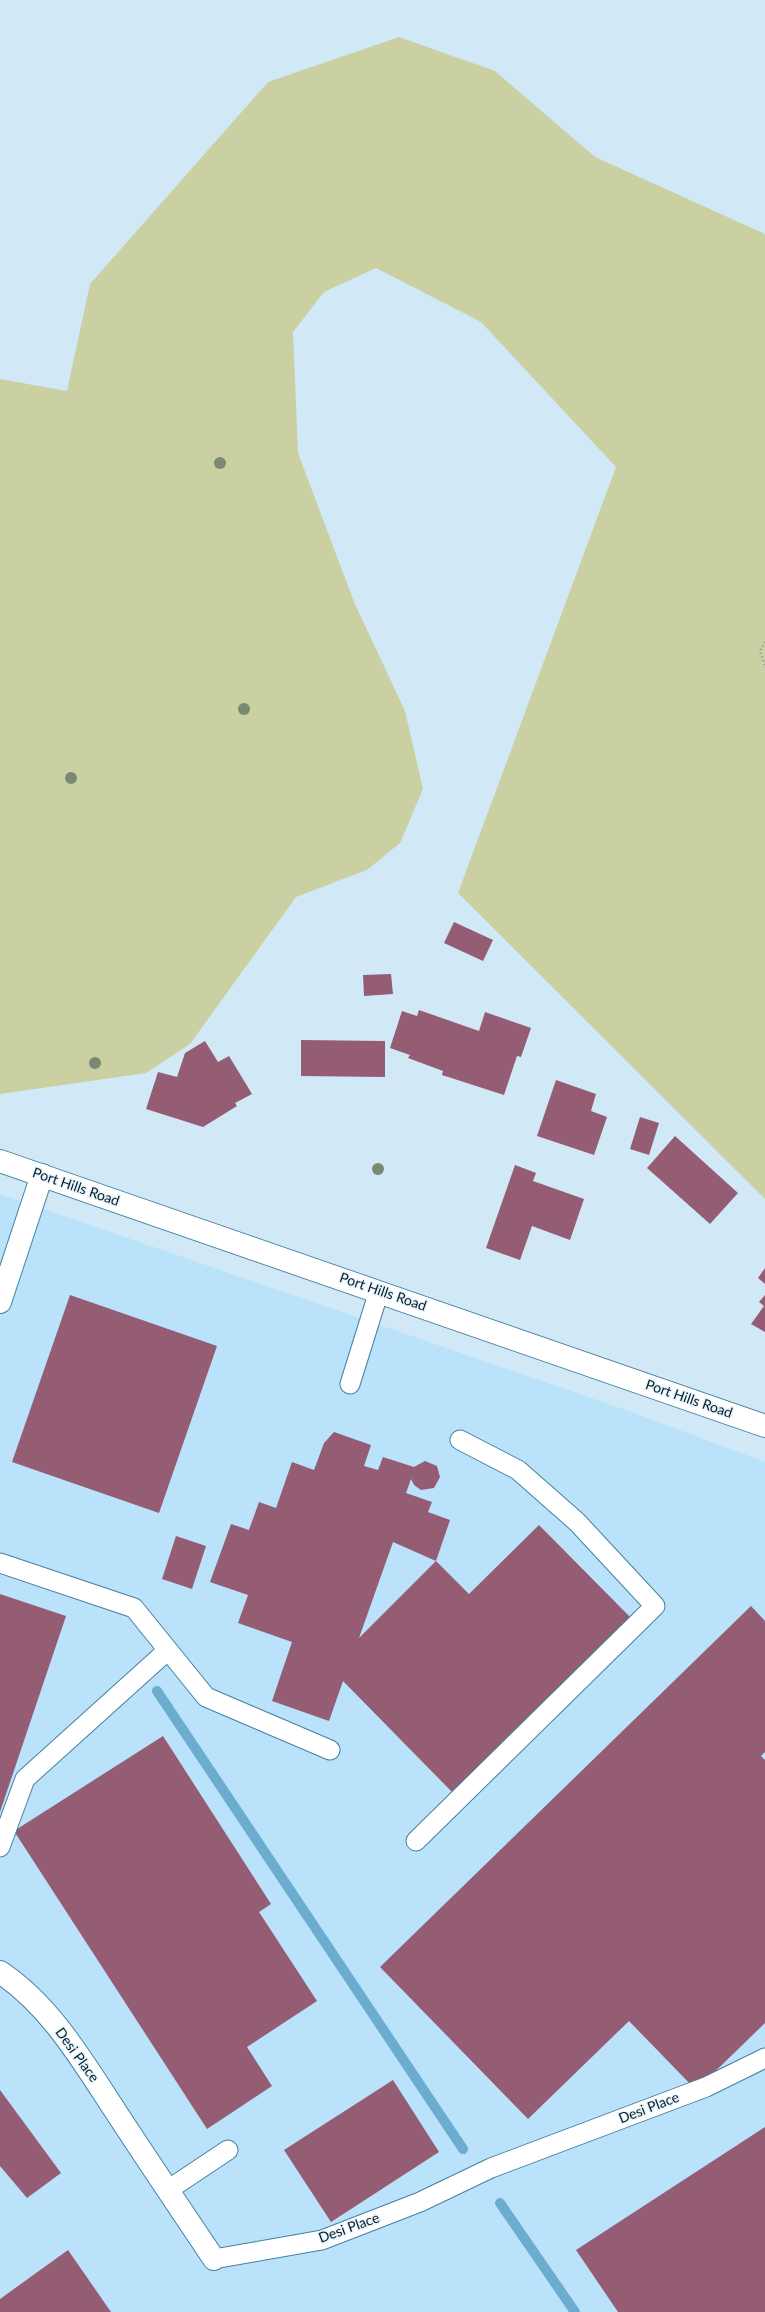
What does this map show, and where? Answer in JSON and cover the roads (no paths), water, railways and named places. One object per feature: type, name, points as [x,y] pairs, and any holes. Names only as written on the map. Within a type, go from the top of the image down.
[{"type":"main road","name":"Port Hills Road","points":[[0,1161],[379,1291],[765,1426]]},
{"type":"main road","points":[[0,1302],[42,1175]]},
{"type":"main road","name":"Desi Place","points":[[0,1972],[19,1985],[57,2027],[76,2052],[214,2259]]},
{"type":"lane","points":[[350,1384],[379,1291]]},
{"type":"lane","points":[[416,1841],[655,1606],[577,1522],[518,1470],[460,1440]]},
{"type":"lane","points":[[0,1562],[134,1608],[206,1697],[330,1750]]},
{"type":"lane","points":[[0,1848],[25,1779],[168,1650]]},
{"type":"lane","name":"Desi Place","points":[[214,2259],[322,2240],[420,2202],[491,2168],[706,2087],[765,2058]]},
{"type":"lane","points":[[168,2190],[228,2150]]},
{"type":"waterway","points":[[157,1691],[463,2149]]},
{"type":"waterway","points":[[500,2203],[575,2312]]}]
